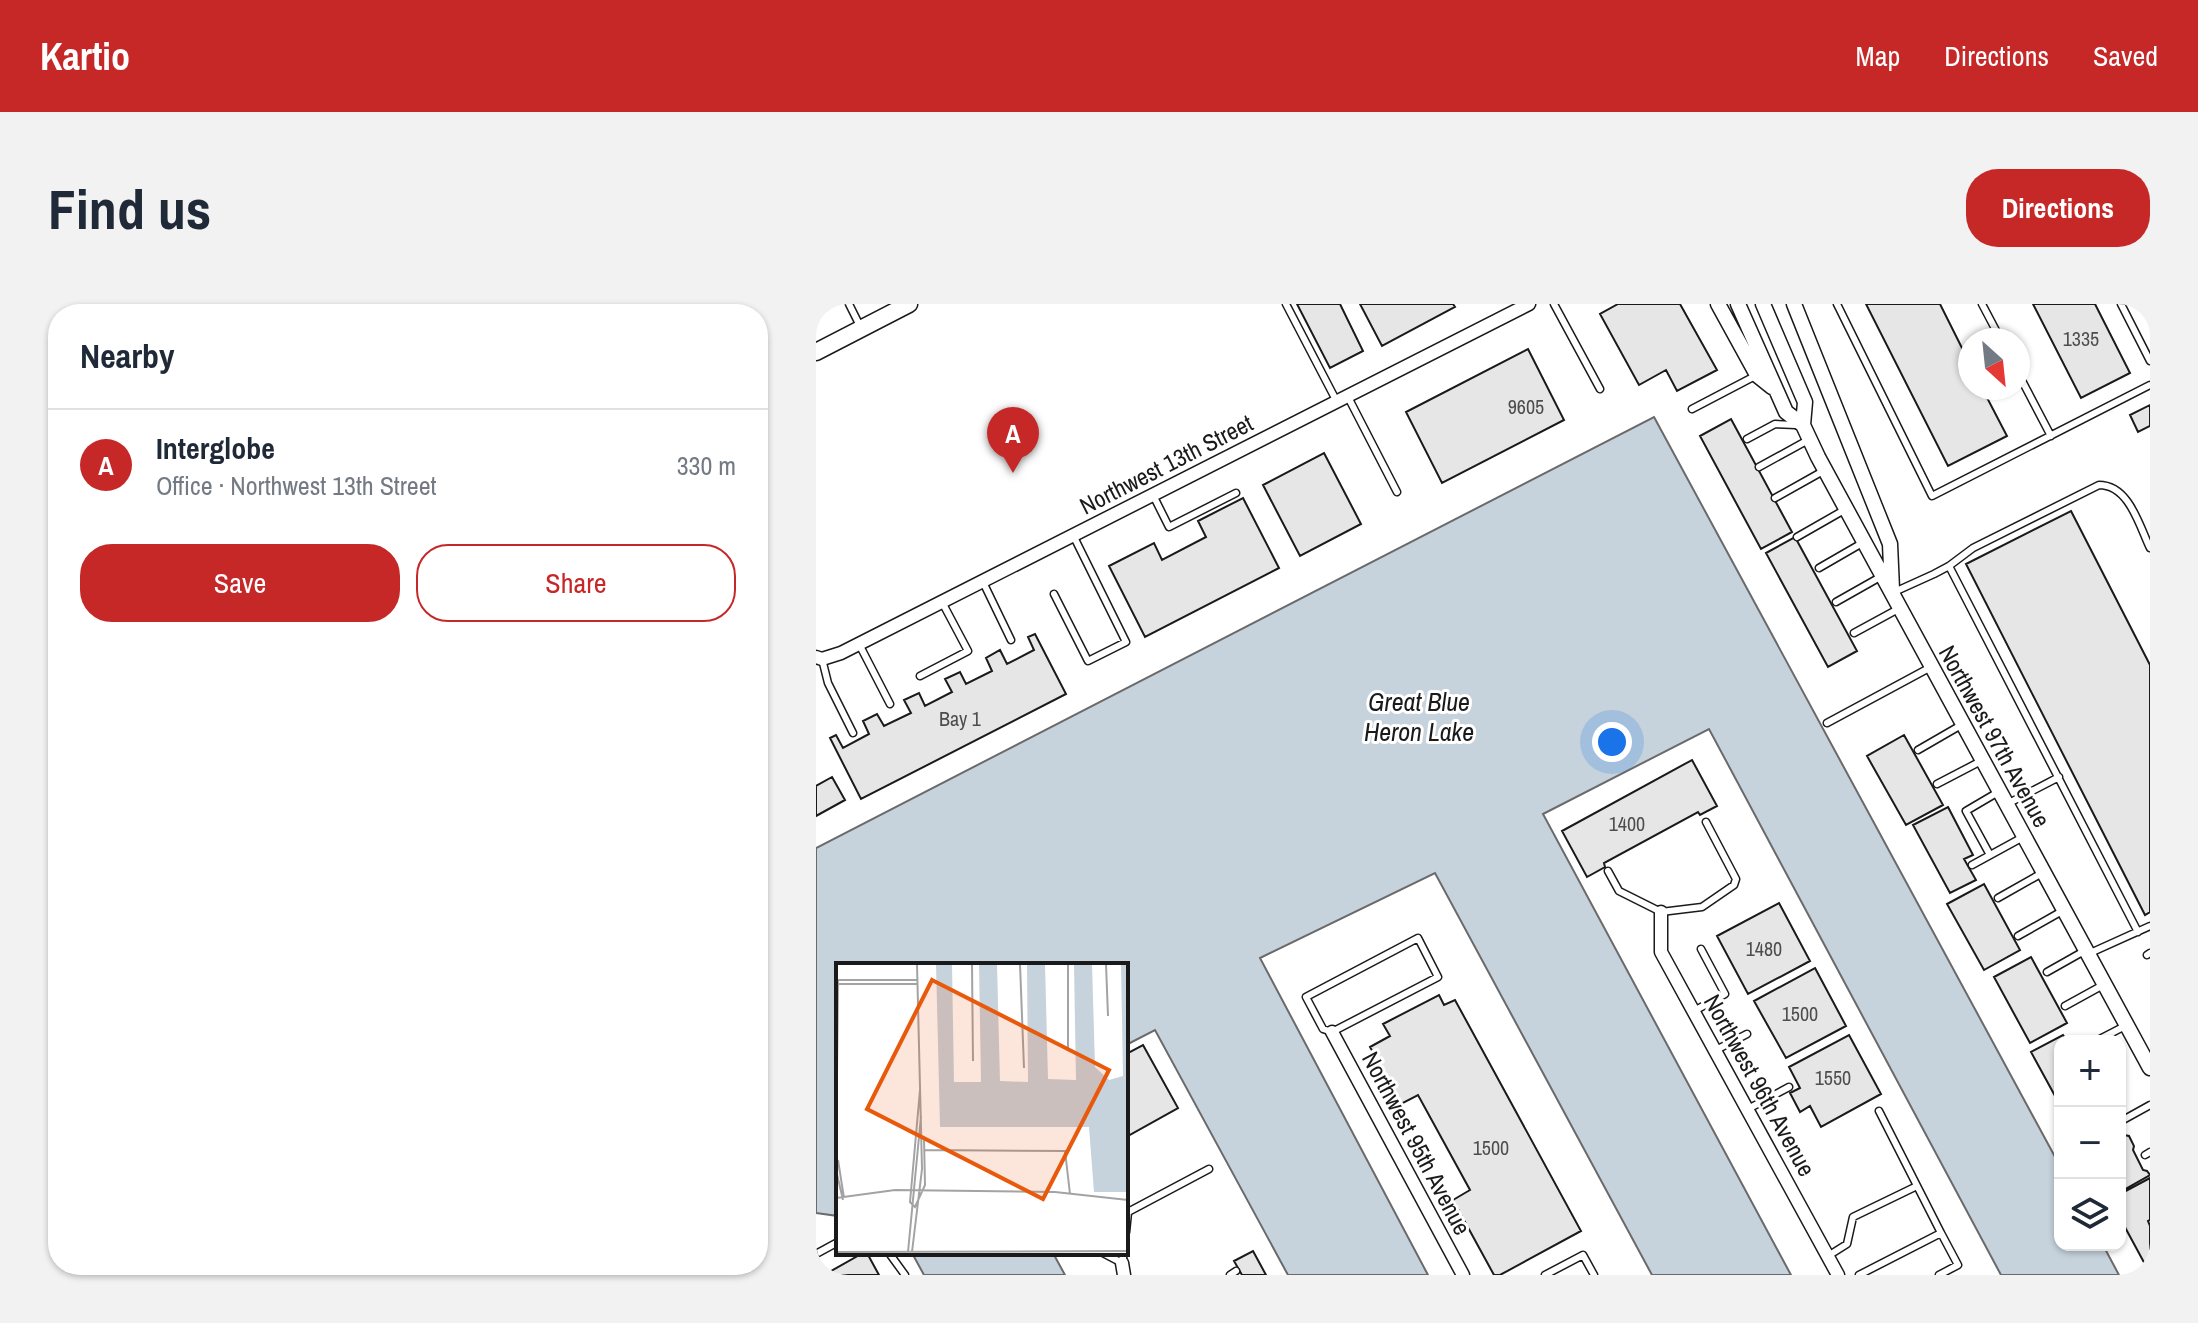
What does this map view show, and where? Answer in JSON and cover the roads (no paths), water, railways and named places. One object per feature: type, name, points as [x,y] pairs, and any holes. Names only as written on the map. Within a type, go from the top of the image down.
[{"type":"main road","points":[[816,352],[909,304]]},
{"type":"street","name":"Northwest 13th Street","points":[[819,658],[832,657],[859,644],[1529,304]]},
{"type":"street","points":[[1718,304],[1757,375],[1776,390]]},
{"type":"street","name":"Northwest 97th Avenue","points":[[1738,304],[1786,412],[1807,432],[1931,667],[2150,1068]]},
{"type":"street","name":"Northwest 97th Avenue","points":[[1763,304],[1805,402],[1807,432]]},
{"type":"street","points":[[1794,304],[1890,544],[1892,593]]},
{"type":"street","name":"Northwest 96th Avenue","points":[[1661,912],[1661,952],[1838,1275]]},
{"type":"street","name":"Northwest 95th Avenue","points":[[1332,1032],[1463,1275]]},
{"type":"lane","points":[[849,304],[861,329]]},
{"type":"lane","points":[[1286,304],[1397,492]]},
{"type":"lane","points":[[1554,304],[1600,389]]},
{"type":"lane","points":[[1837,304],[1932,496],[2150,385]]},
{"type":"lane","points":[[1982,304],[1995,328]]},
{"type":"lane","points":[[2121,304],[2150,361]]},
{"type":"lane","points":[[1692,409],[1757,375]]},
{"type":"lane","points":[[2030,396],[2051,436]]},
{"type":"lane","points":[[1747,439],[1775,424],[1807,432]]},
{"type":"lane","points":[[1759,467],[1807,432]]},
{"type":"lane","points":[[1775,498],[1825,470]]},
{"type":"lane","points":[[1892,593],[1949,566],[1973,548],[2099,485],[2113,487],[2124,496],[2150,548]]},
{"type":"lane","points":[[1153,495],[1169,527],[1236,493]]},
{"type":"lane","points":[[1797,537],[1846,509]]},
{"type":"lane","points":[[1054,594],[1088,661],[1126,642],[1073,535]]},
{"type":"lane","points":[[1819,568],[1864,542]]},
{"type":"lane","points":[[1949,566],[2138,932]]},
{"type":"lane","points":[[1836,602],[1882,576]]},
{"type":"lane","points":[[983,582],[1011,640]]},
{"type":"lane","points":[[920,676],[968,651],[942,602]]},
{"type":"lane","points":[[1854,633],[1900,608]]},
{"type":"lane","points":[[859,644],[890,704]]},
{"type":"lane","points":[[819,658],[853,733]]},
{"type":"lane","points":[[1827,723],[1931,667]]},
{"type":"lane","points":[[1918,750],[1963,724]]},
{"type":"lane","points":[[1937,784],[1983,760]]},
{"type":"lane","points":[[1990,855],[1966,811],[2059,777]]},
{"type":"lane","points":[[1608,871],[1619,891],[1661,912],[1702,907],[1734,885],[1736,879],[1706,822]]},
{"type":"lane","points":[[1972,865],[2025,836]]},
{"type":"lane","points":[[1998,898],[2044,872]]},
{"type":"lane","points":[[2018,936],[2064,910]]},
{"type":"lane","points":[[2047,972],[2150,926]]},
{"type":"lane","points":[[1418,938],[1438,977],[1332,1032],[1323,1029],[1306,997],[1418,938]]},
{"type":"lane","points":[[1694,1011],[1725,994],[1701,949]]},
{"type":"lane","points":[[2065,1006],[2105,984]]},
{"type":"lane","points":[[2108,1035],[2127,1025]]},
{"type":"lane","points":[[1716,1050],[1747,1034]]},
{"type":"lane","points":[[1748,1109],[1789,1087]]},
{"type":"lane","points":[[2126,1118],[2150,1105]]},
{"type":"lane","points":[[1879,1111],[1958,1265],[1939,1275]]},
{"type":"lane","points":[[1128,1210],[1209,1169]]},
{"type":"lane","points":[[1828,1256],[1847,1244],[1853,1217],[1917,1186]]},
{"type":"lane","points":[[1859,1275],[1876,1271],[1941,1233]]},
{"type":"lane","points":[[816,1254],[836,1243]]},
{"type":"lane","points":[[890,1255],[905,1275]]},
{"type":"lane","points":[[1545,1275],[1583,1255],[1594,1275]]},
{"type":"water","name":"Great Blue Heron Lake","points":[[1654,417],[2054,1155],[2054,1251],[2106,1251],[2119,1275],[2001,1275],[1709,729],[1543,814],[1791,1275],[1652,1275],[1435,873],[1260,958],[1428,1275],[1288,1275],[1155,1030],[1128,1044],[1128,963],[836,963],[836,1216],[816,1213],[816,848]]},
{"type":"water","points":[[913,1255],[1054,1255],[1065,1275],[924,1275]]},
{"type":"place","name":"Interglobe","points":[[1013,473]]}]
